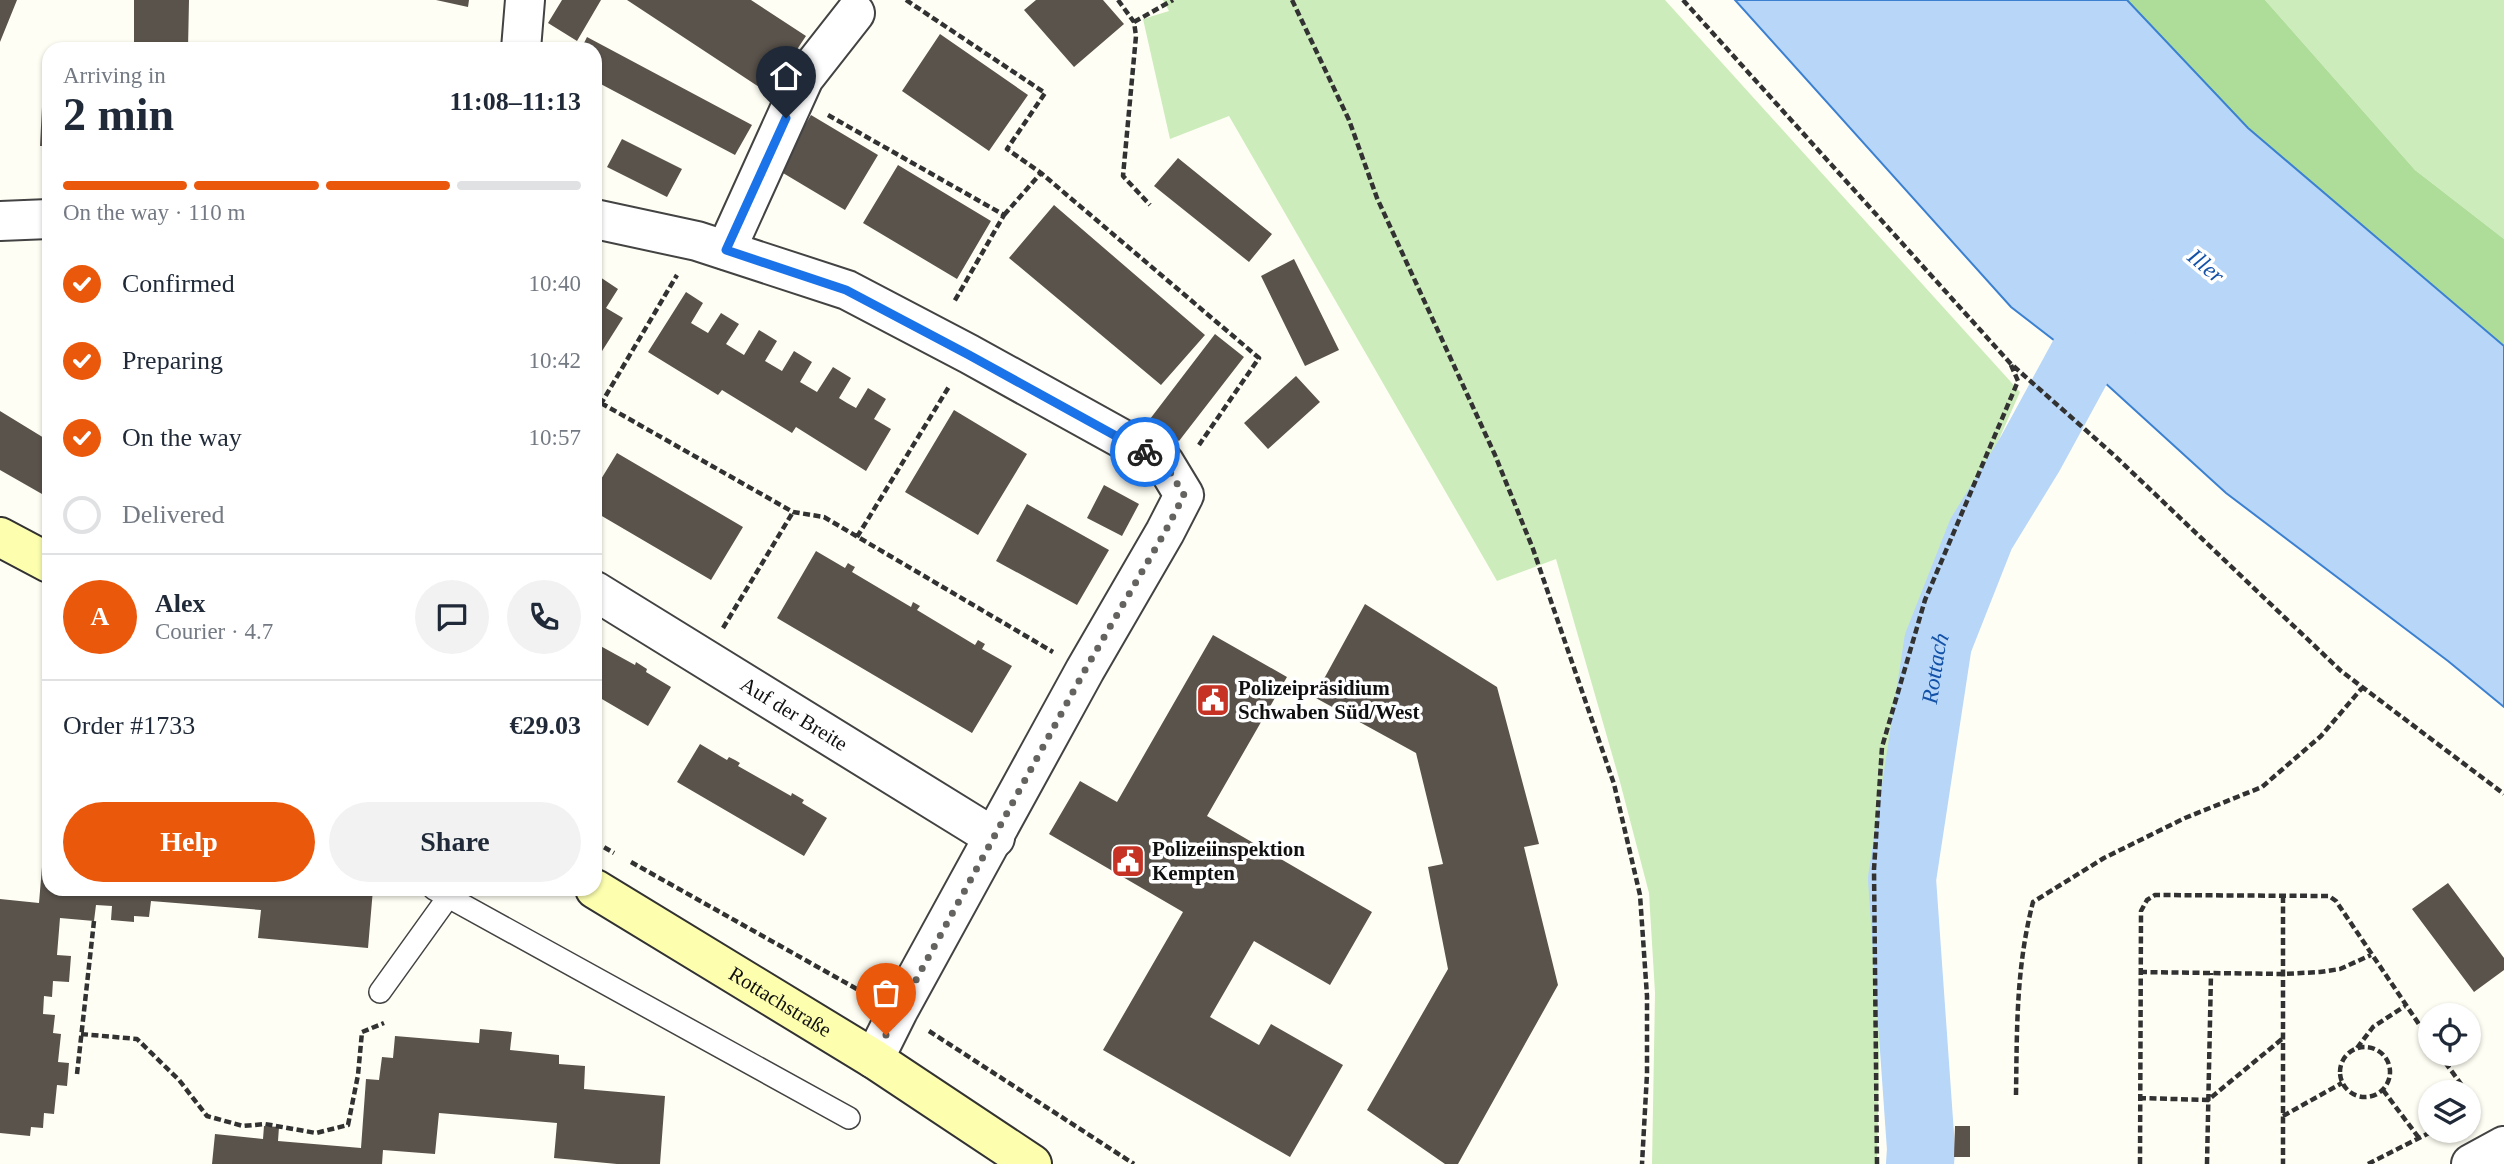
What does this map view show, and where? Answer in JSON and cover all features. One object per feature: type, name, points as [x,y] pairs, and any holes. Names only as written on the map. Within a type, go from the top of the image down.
[{"type":"main road","points":[[0,537],[42,559]]},
{"type":"main road","name":"Rottachstraße","points":[[602,893],[874,1059],[1032,1164]]},
{"type":"street","points":[[523,42],[526,0]]},
{"type":"street","points":[[711,246],[796,97],[804,78],[855,13]]},
{"type":"street","points":[[0,221],[42,219]]},
{"type":"street","points":[[602,221],[711,246],[846,290],[1164,462],[1184,495],[1085,670],[874,1059]]},
{"type":"street","name":"Auf der Breite","points":[[602,595],[995,838]]},
{"type":"street","points":[[2471,1164],[2504,1146]]},
{"type":"lane","points":[[380,992],[443,896]]},
{"type":"lane","points":[[455,896],[849,1118]]},
{"type":"path","points":[[906,0],[1045,93],[1007,149],[1041,173],[1259,359],[1174,480]]},
{"type":"path","points":[[1118,0],[1134,22],[1136,36],[1123,176],[1150,205]]},
{"type":"path","points":[[1134,22],[1173,0]]},
{"type":"path","points":[[1292,0],[1349,120],[1377,198],[1500,466],[1533,549],[1614,784],[1640,895],[1647,996],[1647,1074],[1642,1164]]},
{"type":"path","points":[[1683,0],[2010,363],[2028,376],[2115,456],[2341,671],[2504,794]]},
{"type":"path","points":[[796,97],[1004,215]]},
{"type":"path","points":[[934,336],[1004,215],[1041,173]]},
{"type":"path","points":[[602,402],[711,246]]},
{"type":"path","points":[[857,537],[969,355]]},
{"type":"path","points":[[1877,1164],[1874,869],[1882,747],[1925,600],[2018,382],[2010,363]]},
{"type":"path","points":[[602,404],[793,512],[824,517],[1085,670]]},
{"type":"path","points":[[704,658],[793,512]]},
{"type":"path","points":[[2016,1094],[2018,984],[2022,942],[2033,902],[2104,858],[2185,818],[2262,787],[2321,736],[2362,688]]},
{"type":"path","points":[[2140,1164],[2141,911],[2147,900],[2155,895],[2329,896],[2336,901],[2418,1024]]},
{"type":"path","points":[[2283,896],[2283,1164]]},
{"type":"path","points":[[77,1074],[94,921]]},
{"type":"path","points":[[2140,972],[2283,974],[2340,969],[2371,955]]},
{"type":"path","points":[[2207,1164],[2211,973]]},
{"type":"path","points":[[2357,1048],[2371,1047],[2383,1053],[2390,1065],[2390,1078],[2383,1090],[2369,1097],[2353,1094],[2342,1083],[2340,1069],[2346,1055],[2357,1048],[2373,1027],[2405,1006]]},
{"type":"path","points":[[81,1034],[136,1039],[179,1080],[207,1116],[243,1126],[265,1124],[316,1133],[348,1125],[358,1075],[362,1032],[385,1022]]},
{"type":"path","points":[[2139,1098],[2208,1100],[2283,1039]]},
{"type":"path","points":[[2283,1116],[2342,1083]]},
{"type":"path","points":[[2383,1090],[2418,1137]]},
{"type":"path","points":[[2368,1164],[2418,1139]]},
{"type":"green space","points":[[1163,0],[1665,0],[2020,392],[1917,624],[1883,872],[1877,1164],[1652,1164],[1655,993],[1649,893],[1556,559],[1497,581],[1229,116],[1170,139],[1143,19],[1169,11]]},
{"type":"green space","points":[[2127,0],[2265,0],[2415,170],[2504,239],[2504,346],[2248,128]]},
{"type":"green space","points":[[2265,0],[2504,0],[2504,239],[2415,170]]},
{"type":"water","name":"Iller","points":[[1735,0],[2127,0],[2248,128],[2504,346],[2504,707],[2448,661],[2226,493],[2081,361],[2011,307]]},
{"type":"building","points":[[0,0],[17,0],[0,42]]},
{"type":"building","points":[[134,0],[189,0],[188,42],[134,42]]},
{"type":"building","points":[[436,0],[469,0],[468,7]]},
{"type":"building","points":[[562,0],[601,0],[577,41],[548,23]]},
{"type":"building","points":[[627,0],[751,0],[806,36],[768,93]]},
{"type":"building","points":[[1036,0],[1103,0],[1124,24],[1074,67],[1024,10]]},
{"type":"building","points":[[940,34],[1028,95],[989,151],[902,91]]},
{"type":"building","points":[[602,45],[752,125],[735,155],[602,85]]},
{"type":"building","points":[[42,107],[42,146],[40,146]]},
{"type":"building","points":[[811,115],[878,155],[845,210],[778,170]]},
{"type":"building","points":[[622,139],[682,169],[667,197],[607,167]]},
{"type":"building","points":[[1178,158],[1272,234],[1249,262],[1154,186]]},
{"type":"building","points":[[898,165],[991,221],[957,279],[863,223]]},
{"type":"building","points":[[1054,205],[1205,335],[1161,385],[1009,258]]},
{"type":"building","points":[[1294,259],[1339,350],[1305,366],[1261,276]]},
{"type":"building","points":[[602,278],[618,289],[606,308],[623,318],[602,351]]},
{"type":"building","points":[[686,292],[703,303],[691,323],[708,333],[721,313],[739,324],[726,344],[744,355],[759,330],[777,341],[765,361],[782,371],[794,351],[812,362],[800,382],[817,392],[833,367],[851,378],[839,398],[847,403],[856,408],[868,388],[886,399],[874,419],[891,429],[866,471],[796,427],[792,433],[722,390],[718,395],[648,352]]},
{"type":"building","points":[[1215,334],[1244,357],[1179,441],[1150,419]]},
{"type":"building","points":[[1296,376],[1320,402],[1268,449],[1244,423]]},
{"type":"building","points":[[954,410],[1027,454],[978,535],[905,492]]},
{"type":"building","points":[[0,411],[42,437],[42,494],[0,470]]},
{"type":"building","points":[[617,453],[743,527],[711,580],[602,516],[602,478]]},
{"type":"building","points":[[1104,485],[1139,504],[1122,536],[1087,518]]},
{"type":"building","points":[[1027,504],[1109,550],[1077,605],[996,561]]},
{"type":"building","points":[[816,551],[845,568],[848,563],[855,567],[852,572],[911,607],[913,602],[920,606],[917,610],[975,645],[978,640],[985,644],[982,649],[1012,666],[972,733],[777,618]]},
{"type":"building","points":[[1365,604],[1497,687],[1539,844],[1524,847],[1558,985],[1458,1164],[1445,1164],[1367,1110],[1448,969],[1428,867],[1443,864],[1416,753],[1314,697]]},
{"type":"building","points":[[1213,635],[1287,677],[1207,816],[1372,912],[1330,985],[1254,941],[1210,1017],[1259,1045],[1271,1024],[1343,1065],[1290,1157],[1103,1050],[1183,912],[1049,834],[1080,781],[1117,802]]},
{"type":"building","points":[[602,647],[635,665],[636,662],[647,669],[646,672],[671,687],[648,726],[602,699]]},
{"type":"building","points":[[700,744],[727,760],[729,757],[735,760],[740,763],[738,766],[791,796],[792,793],[804,800],[802,803],[827,818],[804,856],[677,782]]},
{"type":"building","points":[[42,867],[42,896],[372,896],[368,948],[258,938],[261,910],[151,901],[149,917],[134,916],[134,922],[111,920],[112,906],[96,905],[94,921],[60,918],[57,955],[71,956],[69,982],[53,981],[52,997],[44,996],[43,1014],[55,1015],[53,1033],[61,1034],[58,1062],[69,1063],[67,1086],[57,1085],[54,1114],[44,1113],[43,1128],[31,1127],[30,1136],[0,1133],[0,899],[39,903]]},
{"type":"building","points":[[2448,883],[2504,958],[2504,970],[2474,992],[2412,909]]},
{"type":"building","points":[[480,1029],[512,1032],[510,1050],[559,1055],[559,1064],[585,1066],[584,1089],[665,1096],[660,1164],[617,1164],[554,1158],[557,1123],[439,1113],[435,1154],[383,1150],[382,1164],[212,1164],[215,1134],[263,1139],[264,1126],[279,1127],[278,1141],[361,1148],[366,1079],[379,1080],[382,1057],[393,1058],[395,1036],[479,1043]]},
{"type":"building","points":[[1955,1126],[1970,1126],[1970,1157],[1954,1157]]},
{"type":"waterway","name":"Rottach","points":[[1920,1164],[1902,879],[1938,643],[1981,534],[2030,454],[2126,278]]},
{"type":"way so far","points":[[886,1035],[1085,670],[1184,495],[1164,462],[1145,452]]},
{"type":"place","name":"Polizeipräsidium Schwaben Süd/West","points":[[1213,700]]},
{"type":"place","name":"Polizeiinspektion Kempten","points":[[1128,861]]},
{"type":"route","points":[[786,118],[726,250],[846,290],[1145,452]]}]
